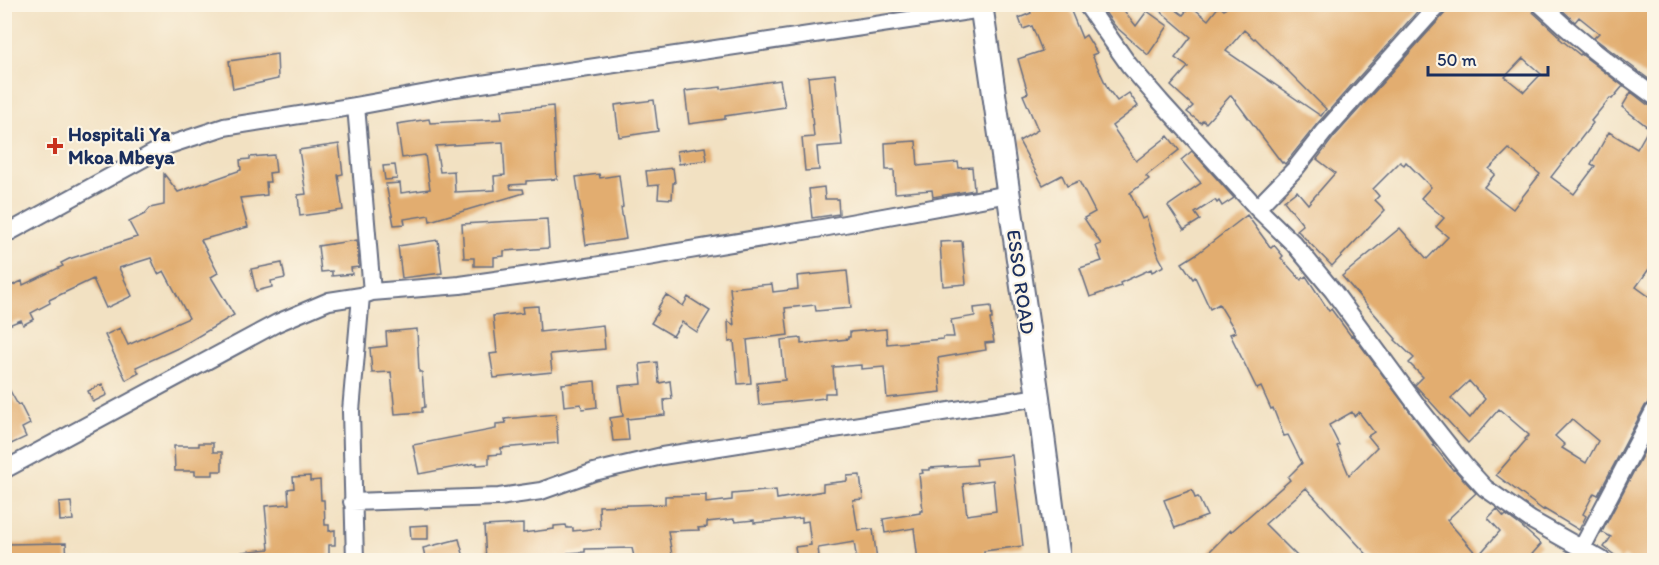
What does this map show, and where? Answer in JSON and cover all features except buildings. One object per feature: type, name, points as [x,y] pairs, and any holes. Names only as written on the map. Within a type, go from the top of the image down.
[{"type":"street","points":[[1086,4],[1129,65],[1257,208],[1294,244],[1334,291],[1419,408],[1485,488],[1531,520],[1602,561]]},
{"type":"street","points":[[1257,208],[1295,169],[1325,131],[1439,4]]},
{"type":"street","points":[[1540,4],[1560,23],[1654,96]]},
{"type":"street","points":[[4,234],[166,146],[224,127],[455,88],[981,7]]},
{"type":"street","name":"ESSO ROAD","points":[[981,7],[1038,397],[1059,561]]},
{"type":"street","points":[[355,561],[351,411],[366,294],[356,106]]},
{"type":"street","points":[[4,470],[277,322],[329,301],[366,294],[460,285],[594,266],[1009,194]]},
{"type":"street","points":[[352,502],[499,497],[541,491],[594,472],[662,456],[1038,397]]},
{"type":"street","points":[[1582,548],[1654,411]]},
{"type":"place","name":"Hospitali Ya Mkoa Mbeya","points":[[55,146]]}]
